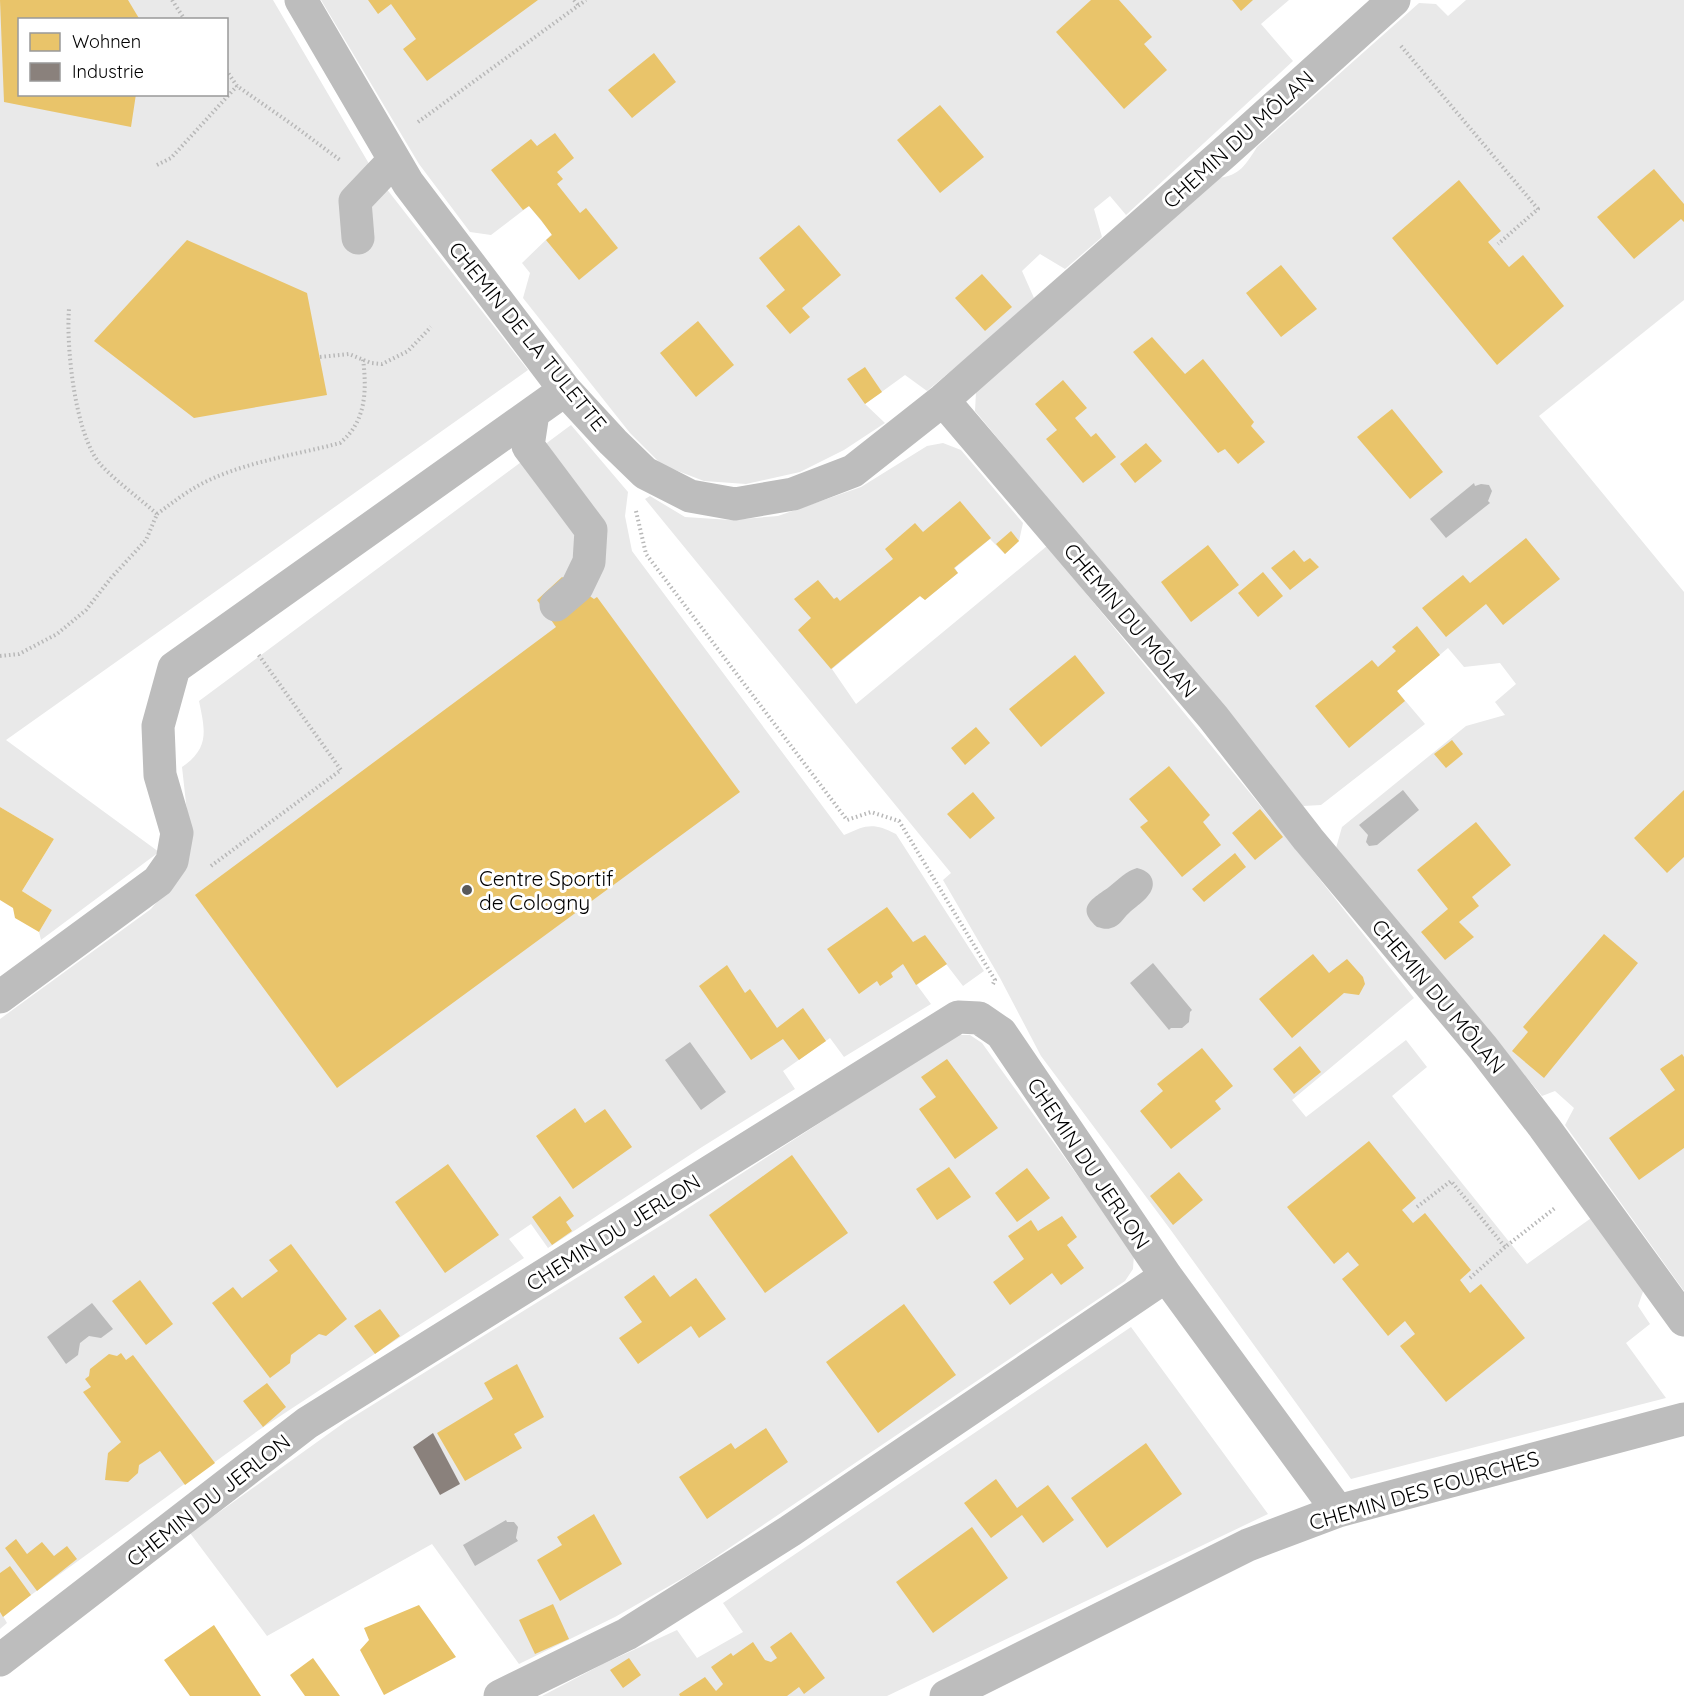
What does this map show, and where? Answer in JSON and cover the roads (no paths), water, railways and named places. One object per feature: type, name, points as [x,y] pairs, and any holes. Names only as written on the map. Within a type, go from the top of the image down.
[{"type":"street","name":"CHEMIN DE LA TULETTE","points":[[301,0],[408,183],[565,390],[612,442],[645,473],[690,496],[735,504],[793,494],[853,471],[943,400]]},
{"type":"street","name":"CHEMIN DU MÔLAN","points":[[1394,0],[943,400],[1213,717],[1308,839],[1483,1048],[1545,1127],[1684,1320]]},
{"type":"street","points":[[358,238],[355,201],[390,153]]},
{"type":"street","points":[[0,997],[158,881],[172,861],[177,833],[160,775],[159,726],[174,668],[565,390]]},
{"type":"street","points":[[532,413],[528,446],[591,530],[589,562],[577,587],[556,605]]},
{"type":"street","name":"CHEMIN DU JERLON","points":[[0,1660],[307,1423],[958,1017],[979,1018],[1000,1033],[1166,1276],[1338,1511]]},
{"type":"street","points":[[500,1696],[627,1634],[790,1531],[1166,1276]]},
{"type":"street","name":"CHEMIN DES FOURCHES","points":[[946,1696],[1248,1545],[1338,1511],[1684,1419]]},
{"type":"place","name":"Centre Sportif de Cologny","points":[[467,890]]}]
